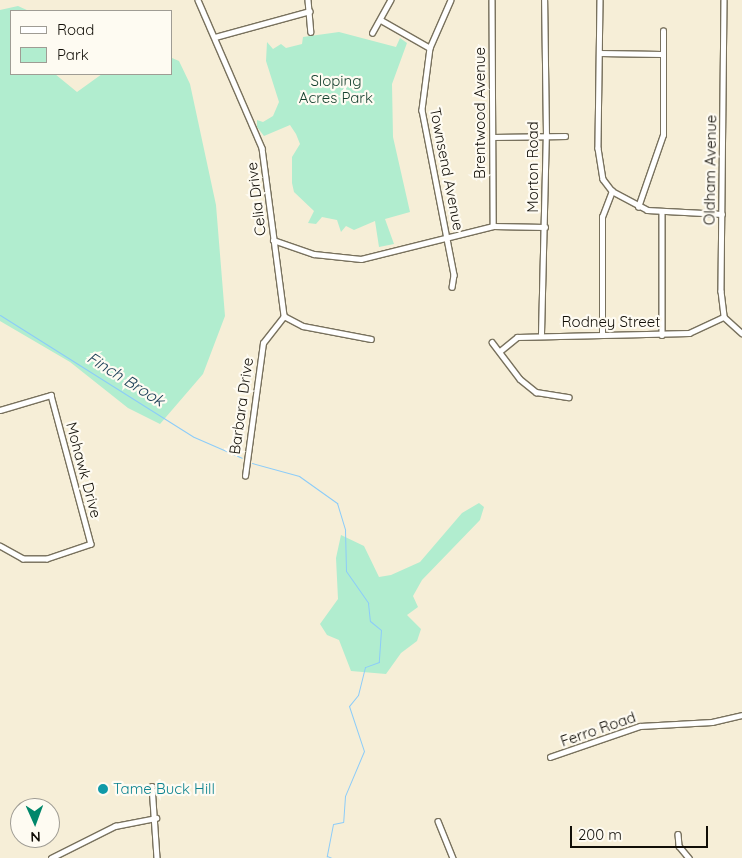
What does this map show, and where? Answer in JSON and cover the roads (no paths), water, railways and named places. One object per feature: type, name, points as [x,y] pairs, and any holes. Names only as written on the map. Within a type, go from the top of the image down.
[{"type":"street","name":"Celia Drive","points":[[198,0],[262,148],[284,316]]},
{"type":"street","points":[[308,0],[310,32]]},
{"type":"street","points":[[372,33],[381,20],[390,0]]},
{"type":"street","name":"Townsend Avenue","points":[[451,0],[430,48],[422,110],[448,237],[452,288]]},
{"type":"street","name":"Brentwood Avenue","points":[[492,0],[493,226]]},
{"type":"street","name":"Morton Road","points":[[541,334],[546,136],[544,0]]},
{"type":"street","points":[[600,0],[598,148],[603,179],[612,192],[638,207],[662,212],[722,214]]},
{"type":"street","name":"Oldham Avenue","points":[[724,0],[722,214],[724,317]]},
{"type":"street","points":[[214,37],[310,11]]},
{"type":"street","points":[[381,20],[430,48]]},
{"type":"street","points":[[638,207],[663,134],[661,54],[663,31]]},
{"type":"street","points":[[600,53],[661,54]]},
{"type":"street","points":[[494,137],[565,136]]},
{"type":"street","points":[[602,335],[602,217],[612,192]]},
{"type":"street","points":[[662,212],[662,335]]},
{"type":"street","points":[[273,240],[314,254],[344,259],[391,252],[493,226],[545,227]]},
{"type":"street","points":[[284,316],[303,326],[371,339]]},
{"type":"street","name":"Barbara Drive","points":[[245,476],[263,343],[284,316]]},
{"type":"street","points":[[724,317],[742,333]]},
{"type":"street","name":"Rodney Street","points":[[500,351],[517,337],[541,334],[662,335],[689,333],[724,317]]},
{"type":"street","points":[[492,342],[520,379],[536,392],[569,397]]},
{"type":"street","name":"Mohawk Drive","points":[[0,410],[51,395],[90,538],[86,549],[47,559],[23,559],[0,546]]},
{"type":"street","name":"Ferro Road","points":[[550,757],[640,726],[712,722],[742,715]]},
{"type":"street","points":[[152,786],[158,858]]},
{"type":"street","points":[[51,858],[115,826],[156,818]]},
{"type":"street","points":[[438,821],[453,858]]},
{"type":"street","points":[[678,834],[679,846],[689,858]]},
{"type":"waterway","name":"Finch Brook","points":[[0,315],[194,437],[242,458]]},
{"type":"waterway","name":"Finch Brook","points":[[252,463],[299,476],[337,503],[345,530],[346,571],[368,603],[370,621],[381,630],[379,662],[365,667],[358,695],[349,706],[364,751],[345,796],[343,822],[333,824],[327,856],[332,858]]},
{"type":"place","name":"Tame Buck Hill","points":[[103,789]]},
{"type":"park label","name":"Sloping Acres Park","points":[[336,88]]}]
